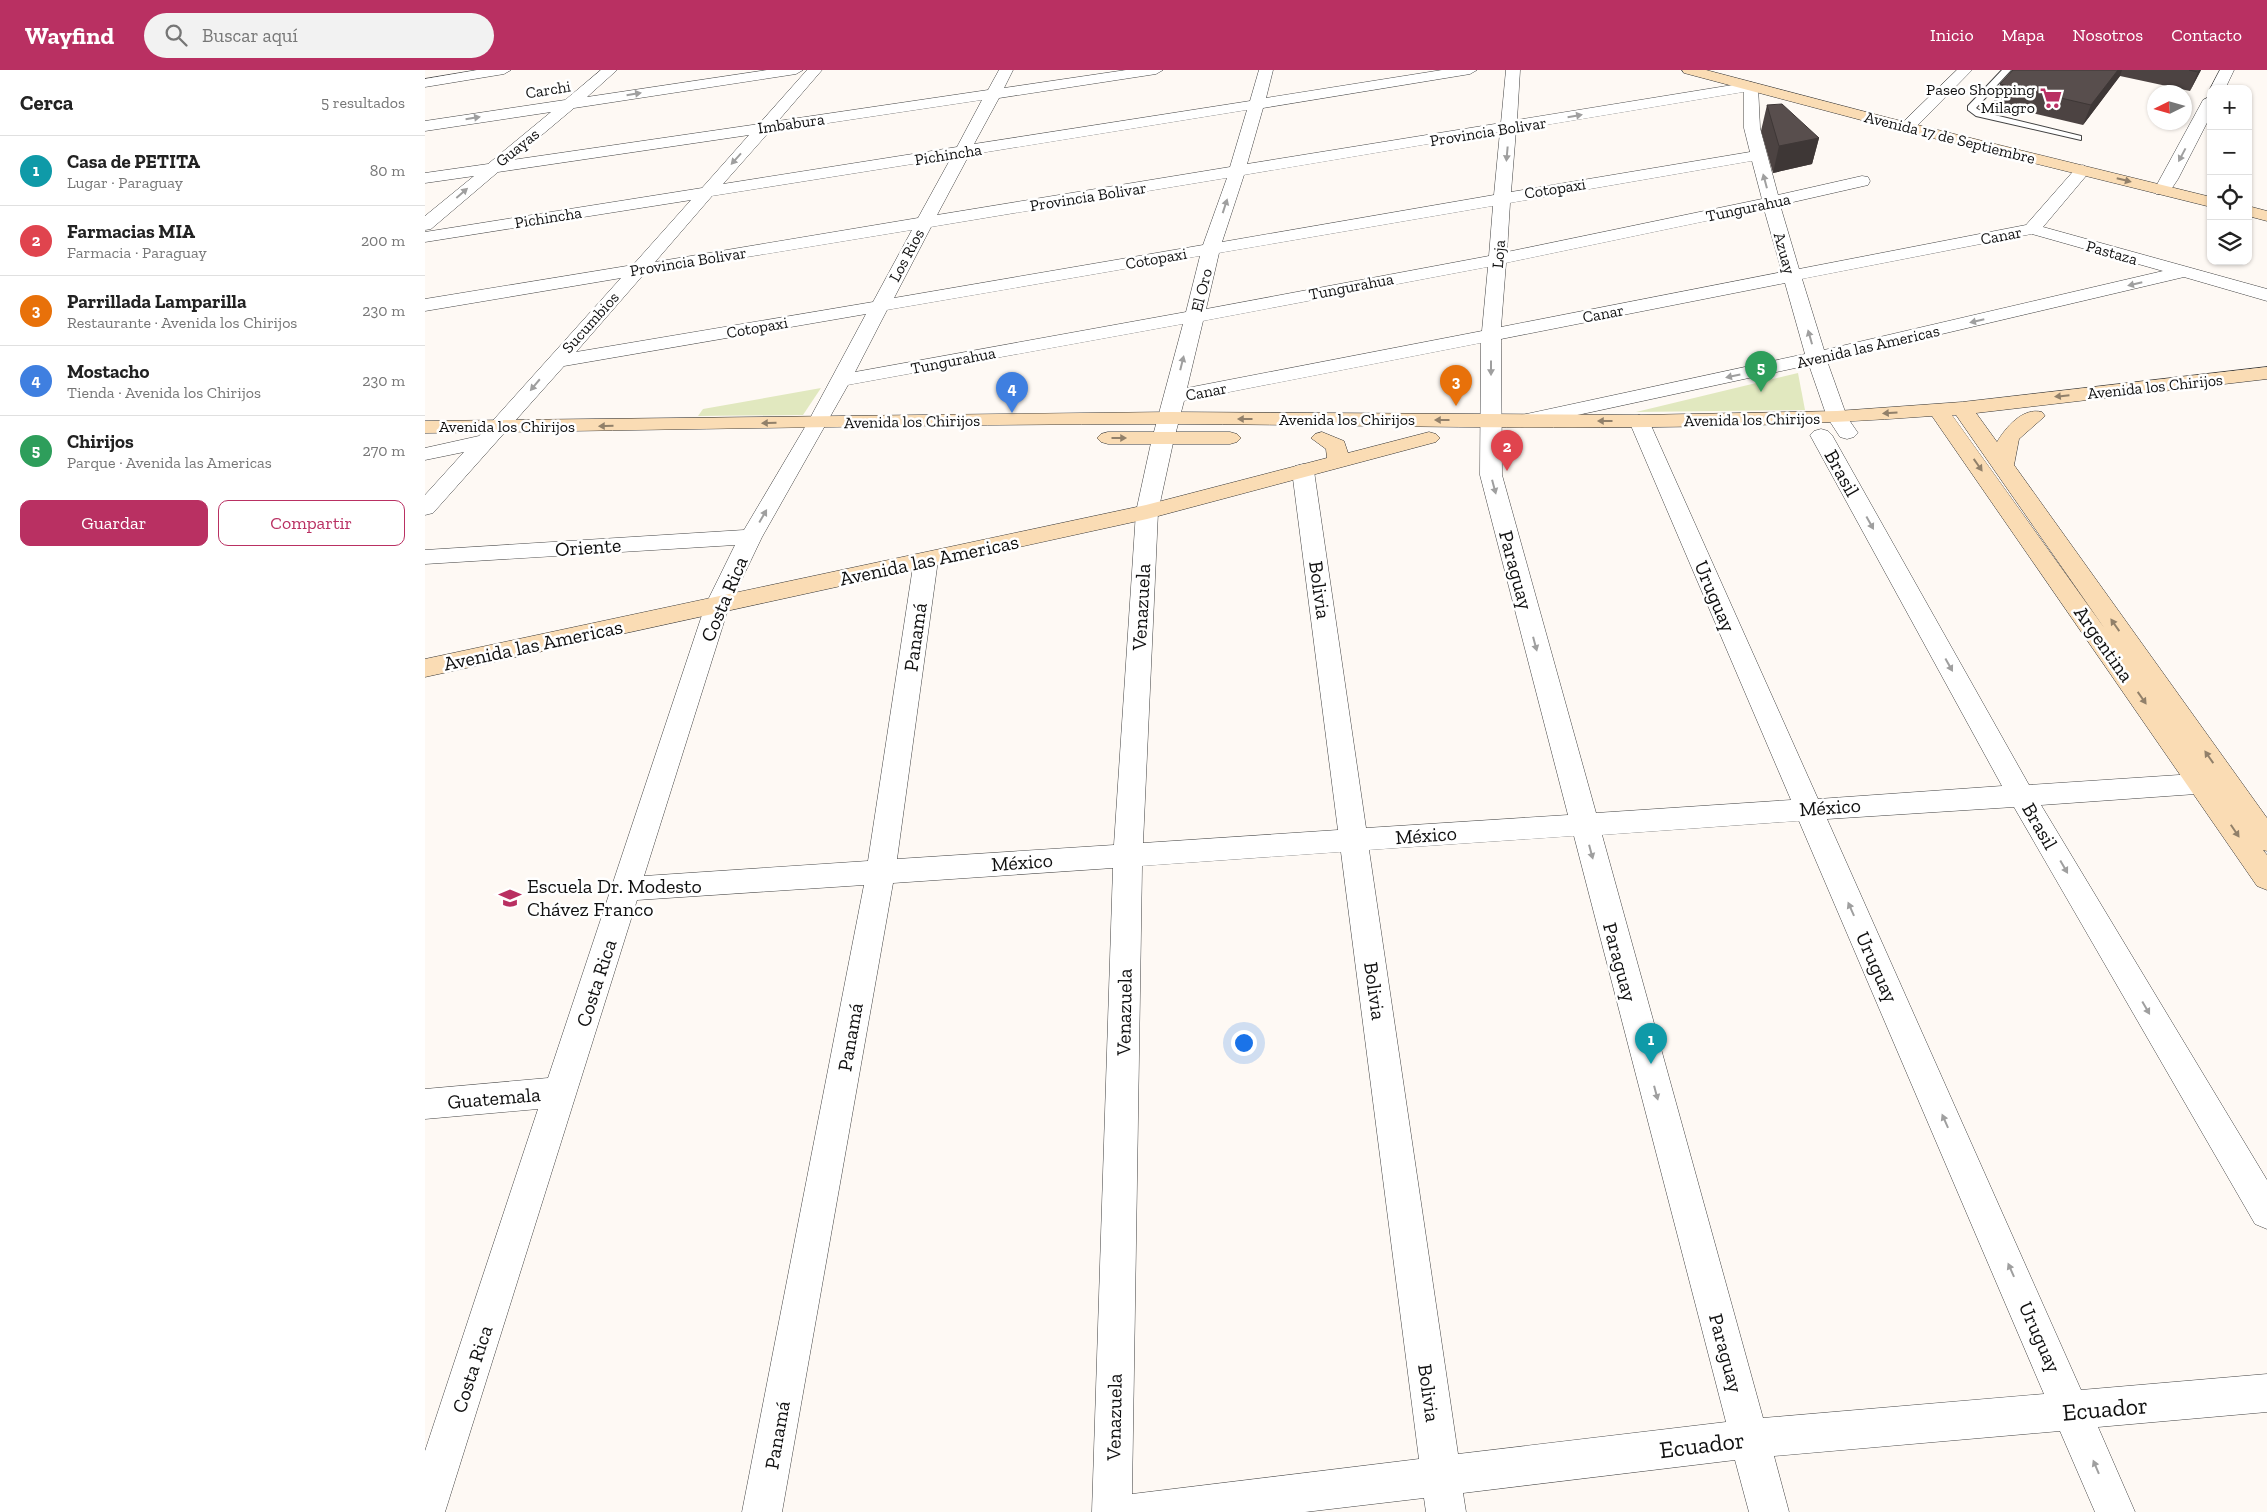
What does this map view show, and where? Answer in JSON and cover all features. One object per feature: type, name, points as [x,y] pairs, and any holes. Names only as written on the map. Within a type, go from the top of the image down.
[{"type":"street","points":[[425,83],[504,70]]},
{"type":"street","name":"Guayas","points":[[425,225],[610,70]]},
{"type":"street","name":"Carchi","points":[[425,126],[795,70]]},
{"type":"street","name":"Sucumbios","points":[[425,508],[493,434],[554,362],[815,70]]},
{"type":"street","name":"Los Rios","points":[[813,431],[838,381],[1006,70]]},
{"type":"street","name":"Imbabura","points":[[425,178],[1156,70]]},
{"type":"street","name":"El Oro","points":[[1147,512],[1211,249],[1237,172],[1266,70]]},
{"type":"street","name":"Pichincha","points":[[425,236],[1470,70]]},
{"type":"street","name":"Loja","points":[[1491,429],[1491,335],[1514,70]]},
{"type":"street","name":"Avenida 17 de Septiembre","points":[[1689,70],[2166,184],[2207,200]]},
{"type":"street","name":"Avenida 17 de Septiembre","points":[[1726,70],[2083,170],[2166,184],[2207,189]]},
{"type":"street","points":[[1911,122],[1965,70]]},
{"type":"street","points":[[2219,85],[2227,70]]},
{"type":"street","name":"Provincia Bolivar","points":[[425,305],[924,222],[1509,128],[1751,86]]},
{"type":"street","name":"Azuay","points":[[1751,86],[1752,128],[1758,154],[1817,358],[1835,428]]},
{"type":"street","points":[[2166,184],[2207,107]]},
{"type":"street","name":"Cotopaxi","points":[[554,362],[1758,154]]},
{"type":"street","points":[[2032,229],[2083,170]]},
{"type":"street","name":"Tungurahua","points":[[838,381],[1498,259],[1771,203],[1861,181]]},
{"type":"street","points":[[2252,199],[2267,202]]},
{"type":"street","points":[[2252,212],[2267,216]]},
{"type":"street","name":"Pastaza","points":[[2032,229],[2267,296]]},
{"type":"street","name":"Canar","points":[[1174,397],[2032,229]]},
{"type":"street","name":"Avenida las Americas","points":[[1522,421],[1817,358],[2183,272]]},
{"type":"street","name":"Avenida los Chirijos","points":[[425,442],[493,434],[1167,428],[1643,430],[1835,428],[1956,416],[2267,373]]},
{"type":"street","name":"Avenida los Chirijos","points":[[1956,416],[2035,416],[2267,390]]},
{"type":"street","name":"Argentina","points":[[1956,416],[2003,466],[2214,782],[2267,878]]},
{"type":"street","name":"Argentina","points":[[1956,416],[2214,782],[2267,840]]},
{"type":"street","points":[[2003,466],[2003,446],[2013,432],[2035,416]]},
{"type":"street","name":"Avenida los Chirijos","points":[[1167,428],[1322,438],[1429,438],[1491,429],[1522,421],[1643,430]]},
{"type":"street","name":"Avenida los Chirijos","points":[[425,427],[493,434]]},
{"type":"street","name":"Brasil","points":[[1835,428],[2021,795],[2267,1212]]},
{"type":"street","name":"Paraguay","points":[[1491,429],[1491,475],[1583,824],[1769,1512]]},
{"type":"street","name":"Uruguay","points":[[1643,430],[2115,1512]]},
{"type":"street","name":"Costa Rica","points":[[425,1512],[562,1092],[717,606],[751,537],[813,431]]},
{"type":"street","points":[[425,454],[493,434]]},
{"type":"street","points":[[1322,438],[1335,446],[1338,452],[1335,463]]},
{"type":"street","name":"Avenida las Americas","points":[[425,668],[1147,512],[1429,438]]},
{"type":"street","name":"Bolivia","points":[[1303,471],[1443,1494]]},
{"type":"street","name":"Venazuela","points":[[1112,1512],[1128,855],[1147,512]]},
{"type":"street","name":"Oriente","points":[[425,557],[751,537]]},
{"type":"street","name":"Panamá","points":[[762,1512],[881,871],[926,560]]},
{"type":"street","name":"México","points":[[626,889],[2214,782]]},
{"type":"street","name":"Guatemala","points":[[425,1104],[562,1092]]},
{"type":"street","name":"Ecuador","points":[[1138,1512],[1443,1494],[1749,1440],[2267,1393]]},
{"type":"lane","points":[[2007,70],[1971,108],[1973,110],[1979,114],[2078,138]]},
{"type":"green space","points":[[1798,373],[1805,410],[1636,412]]},
{"type":"green space","points":[[821,388],[803,415],[698,416],[703,409]]},
{"type":"building","points":[[2013,70],[2118,70],[2091,105],[2000,84]]},
{"type":"building","points":[[1782,104],[1819,138],[1779,146],[1767,105]]},
{"type":"place","name":"Paseo Shopping Milagro","points":[[2051,98]]},
{"type":"place","name":"Chirijos","points":[[1761,392]]},
{"type":"place","name":"Parrillada Lamparilla","points":[[1456,406]]},
{"type":"place","name":"Mostacho","points":[[1012,413]]},
{"type":"place","name":"Farmacias MIA","points":[[1507,471]]},
{"type":"place","name":"Escuela Dr. Modesto Chávez Franco","points":[[510,898]]},
{"type":"place","name":"Casa de PETITA","points":[[1651,1064]]}]
